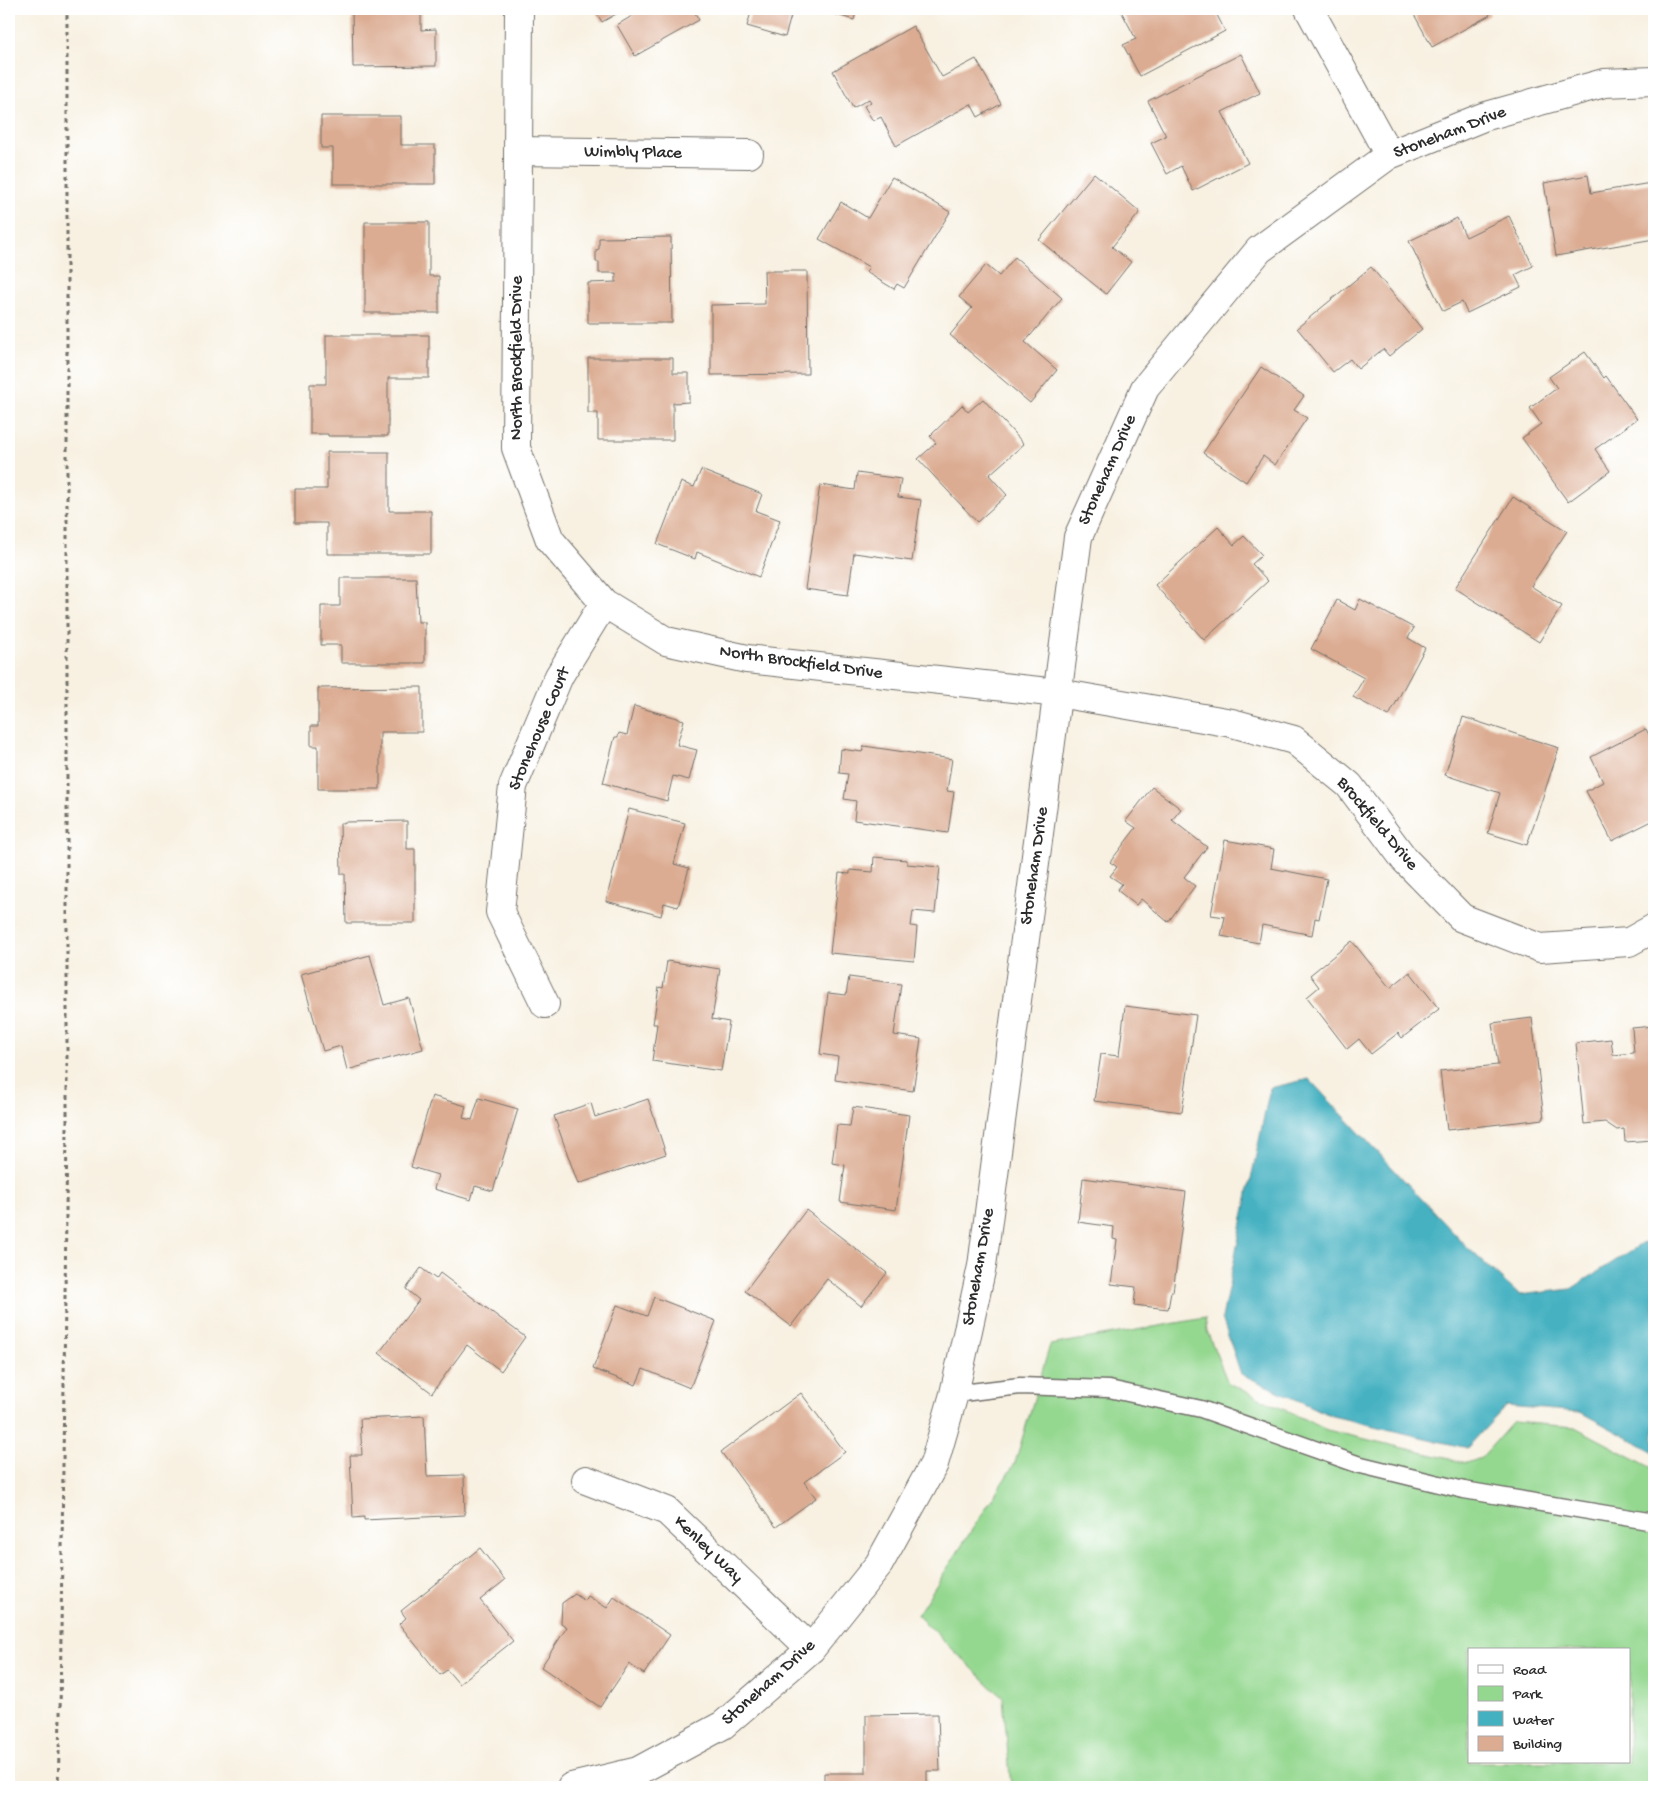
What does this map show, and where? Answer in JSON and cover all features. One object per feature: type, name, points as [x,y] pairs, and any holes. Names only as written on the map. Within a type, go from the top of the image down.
[{"type":"street","name":"North Brockfield Drive","points":[[519,9],[516,448],[550,540],[604,602],[666,640],[747,659],[1058,693]]},
{"type":"street","points":[[1309,9],[1389,155]]},
{"type":"street","name":"Stoneham Drive","points":[[571,1787],[638,1771],[724,1726],[811,1650],[879,1564],[934,1464],[954,1394],[982,1266],[1078,537],[1145,388],[1259,250],[1389,155],[1483,117],[1604,83],[1654,81]]},
{"type":"street","name":"Wimbly Place","points":[[518,151],[748,154]]},
{"type":"street","name":"Stonehouse Court","points":[[545,1004],[500,912],[513,786],[559,676],[604,602]]},
{"type":"street","name":"Brockfield Drive","points":[[1058,693],[1232,723],[1294,740],[1349,784],[1405,860],[1462,918],[1540,948],[1629,942],[1654,928]]},
{"type":"street","name":"Kenley Way","points":[[586,1480],[667,1511],[811,1650]]},
{"type":"lane","points":[[954,1394],[1020,1386],[1109,1389],[1201,1409],[1375,1469],[1464,1490],[1654,1522]]},
{"type":"path","points":[[58,1787],[67,1128],[67,9]]},
{"type":"green space","points":[[1205,1318],[1207,1331],[1228,1383],[1327,1430],[1467,1463],[1481,1458],[1513,1422],[1575,1427],[1654,1469],[1654,1787],[1011,1787],[1003,1698],[917,1615],[1015,1463],[1050,1345]]},
{"type":"water","points":[[1309,1079],[1467,1247],[1519,1295],[1571,1289],[1654,1236],[1654,1452],[1580,1412],[1506,1406],[1467,1448],[1332,1416],[1241,1374],[1222,1318],[1270,1088]]},
{"type":"building","points":[[352,9],[421,9],[421,30],[436,29],[436,66],[353,67]]},
{"type":"building","points":[[594,9],[625,9],[602,22]]},
{"type":"building","points":[[628,9],[693,9],[699,20],[635,56],[617,25],[632,16]]},
{"type":"building","points":[[752,9],[793,9],[785,37],[747,26]]},
{"type":"building","points":[[817,9],[857,9],[854,20]]},
{"type":"building","points":[[1120,9],[1214,9],[1225,31],[1140,76],[1123,45],[1136,39]]},
{"type":"building","points":[[1411,9],[1487,9],[1490,15],[1432,47]]},
{"type":"building","points":[[913,26],[942,77],[976,59],[1001,104],[978,117],[971,104],[896,146],[881,117],[873,121],[864,106],[871,102],[869,99],[853,108],[833,71]]},
{"type":"building","points":[[1241,54],[1260,93],[1222,112],[1248,163],[1193,191],[1181,166],[1167,174],[1151,143],[1166,136],[1148,101]]},
{"type":"building","points":[[321,116],[401,116],[401,145],[435,145],[435,184],[333,184],[333,148],[321,148]]},
{"type":"building","points":[[1094,173],[1140,212],[1112,247],[1131,262],[1106,294],[1039,240]]},
{"type":"building","points":[[1588,175],[1591,193],[1651,183],[1654,204],[1654,239],[1556,256],[1544,183]]},
{"type":"building","points":[[892,177],[950,212],[904,288],[897,284],[894,289],[866,272],[869,267],[819,239],[841,202],[868,218]]},
{"type":"building","points":[[1509,216],[1533,266],[1515,275],[1521,287],[1467,313],[1462,302],[1443,311],[1409,241],[1457,218],[1466,237]]},
{"type":"building","points":[[365,222],[429,222],[429,276],[439,276],[439,313],[365,313]]},
{"type":"building","points":[[671,237],[672,323],[588,323],[588,283],[616,282],[616,273],[599,273],[599,262],[596,262],[596,250],[599,249],[599,238]]},
{"type":"building","points":[[1015,257],[1062,298],[1025,342],[1057,370],[1030,403],[950,335],[972,308],[959,297],[986,265],[999,276]]},
{"type":"building","points":[[1371,267],[1422,329],[1389,356],[1383,349],[1358,369],[1350,359],[1333,372],[1297,328]]},
{"type":"building","points":[[764,271],[807,271],[808,374],[711,375],[711,305],[765,304]]},
{"type":"building","points":[[326,335],[429,335],[429,378],[388,378],[388,436],[328,436],[328,434],[310,434],[310,384],[326,384]]},
{"type":"building","points":[[1585,352],[1604,378],[1606,376],[1637,419],[1595,449],[1610,471],[1568,502],[1522,438],[1541,424],[1530,408],[1557,388],[1549,377]]},
{"type":"building","points":[[588,358],[673,358],[673,373],[689,373],[689,402],[673,403],[673,440],[598,440],[598,413],[588,413]]},
{"type":"building","points":[[1261,367],[1304,396],[1294,410],[1307,418],[1275,465],[1263,456],[1246,482],[1203,453]]},
{"type":"building","points":[[983,399],[1024,444],[989,475],[1007,495],[977,522],[918,459],[936,443],[930,436],[962,405],[968,412]]},
{"type":"building","points":[[327,452],[389,452],[389,511],[431,511],[431,554],[327,554],[327,523],[295,523],[295,489],[327,489]]},
{"type":"building","points":[[701,470],[762,494],[756,511],[780,520],[759,577],[697,552],[695,559],[657,544],[681,482],[694,487]]},
{"type":"building","points":[[857,473],[901,479],[898,497],[921,500],[912,561],[854,553],[848,595],[805,589],[820,485],[855,490]]},
{"type":"building","points":[[1513,497],[1567,531],[1531,586],[1562,606],[1539,642],[1455,588]]},
{"type":"building","points":[[1218,527],[1234,545],[1244,536],[1262,555],[1252,564],[1268,581],[1204,640],[1155,585]]},
{"type":"building","points":[[340,578],[416,578],[418,622],[425,622],[425,663],[341,663],[341,645],[321,645],[321,606],[340,606]]},
{"type":"building","points":[[1360,599],[1414,628],[1408,638],[1425,648],[1389,716],[1353,697],[1364,678],[1311,649],[1337,600],[1355,610]]},
{"type":"building","points":[[422,687],[422,732],[380,732],[380,789],[318,789],[318,746],[311,746],[311,726],[318,726],[318,688]]},
{"type":"building","points":[[634,706],[684,720],[677,745],[697,750],[689,780],[673,776],[667,801],[603,783],[615,737],[618,737],[619,733],[627,735]]},
{"type":"building","points":[[1463,717],[1559,748],[1527,845],[1488,833],[1500,793],[1445,775]]},
{"type":"building","points":[[1646,729],[1652,741],[1654,741],[1654,820],[1612,841],[1586,791],[1603,782],[1591,757]]},
{"type":"building","points":[[864,746],[952,759],[947,791],[954,792],[948,833],[854,820],[856,801],[844,799],[848,774],[839,773],[841,749],[862,752]]},
{"type":"building","points":[[1152,787],[1181,809],[1172,820],[1207,847],[1184,877],[1195,886],[1168,922],[1141,899],[1136,905],[1117,890],[1122,884],[1110,876],[1117,867],[1110,862],[1136,828],[1126,821]]},
{"type":"building","points":[[629,809],[685,823],[674,864],[689,868],[678,907],[664,903],[661,916],[606,901]]},
{"type":"building","points":[[407,821],[407,849],[415,849],[415,923],[346,923],[345,874],[341,874],[340,823]]},
{"type":"building","points":[[1225,840],[1274,849],[1271,868],[1327,879],[1319,919],[1315,918],[1312,935],[1262,925],[1259,943],[1221,936],[1225,917],[1211,915]]},
{"type":"building","points":[[874,857],[907,860],[907,864],[940,867],[935,913],[913,911],[911,926],[917,927],[914,961],[830,953],[839,873],[850,874],[850,870],[873,872]]},
{"type":"building","points":[[1352,941],[1390,988],[1410,972],[1439,1009],[1402,1038],[1398,1033],[1371,1054],[1359,1039],[1347,1049],[1307,997],[1319,987],[1310,975]]},
{"type":"building","points":[[370,955],[384,1005],[409,998],[423,1049],[347,1070],[341,1046],[323,1051],[301,974]]},
{"type":"building","points":[[667,961],[720,969],[712,1019],[729,1022],[721,1071],[652,1061],[657,1024],[653,1024],[659,987],[663,988]]},
{"type":"building","points":[[849,977],[901,984],[894,1035],[921,1039],[913,1091],[835,1080],[838,1057],[820,1054],[828,993],[846,995]]},
{"type":"building","points":[[1125,1006],[1196,1015],[1182,1112],[1094,1101],[1101,1054],[1119,1056]]},
{"type":"building","points":[[1532,1018],[1544,1119],[1447,1130],[1440,1071],[1498,1065],[1492,1023]]},
{"type":"building","points":[[1654,1026],[1653,1150],[1652,1140],[1625,1142],[1624,1129],[1617,1130],[1605,1122],[1584,1124],[1576,1043],[1611,1039],[1613,1055],[1634,1053],[1632,1028]]},
{"type":"building","points":[[432,1096],[466,1106],[463,1118],[472,1120],[479,1098],[518,1109],[493,1191],[475,1186],[471,1200],[434,1189],[438,1175],[411,1167]]},
{"type":"building","points":[[648,1099],[666,1154],[578,1184],[554,1116],[591,1103],[595,1117]]},
{"type":"building","points":[[853,1107],[909,1115],[896,1210],[840,1202],[845,1165],[832,1163],[837,1125],[850,1126]]},
{"type":"building","points":[[1083,1178],[1186,1192],[1173,1292],[1171,1292],[1168,1309],[1134,1305],[1136,1287],[1111,1284],[1117,1240],[1113,1239],[1114,1227],[1078,1222]]},
{"type":"building","points":[[806,1210],[887,1273],[861,1306],[827,1279],[791,1326],[745,1291]]},
{"type":"building","points":[[421,1268],[436,1279],[440,1273],[525,1337],[501,1371],[467,1345],[432,1393],[379,1353],[419,1300],[406,1289]]},
{"type":"building","points":[[654,1297],[716,1321],[690,1388],[643,1369],[636,1385],[593,1369],[617,1305],[647,1316]]},
{"type":"building","points":[[801,1393],[845,1452],[804,1482],[816,1498],[776,1527],[721,1452]]},
{"type":"building","points":[[424,1416],[427,1476],[464,1475],[465,1515],[364,1520],[364,1517],[353,1518],[350,1455],[362,1455],[360,1419]]},
{"type":"building","points":[[480,1548],[505,1580],[480,1600],[513,1641],[459,1684],[447,1670],[440,1675],[399,1624],[406,1618],[401,1611]]},
{"type":"building","points":[[575,1594],[585,1601],[588,1596],[607,1608],[614,1597],[670,1635],[644,1674],[629,1664],[600,1707],[541,1667],[567,1627],[561,1623],[562,1603]]},
{"type":"building","points":[[938,1714],[940,1771],[927,1771],[927,1787],[824,1787],[824,1773],[866,1773],[866,1715]]}]
